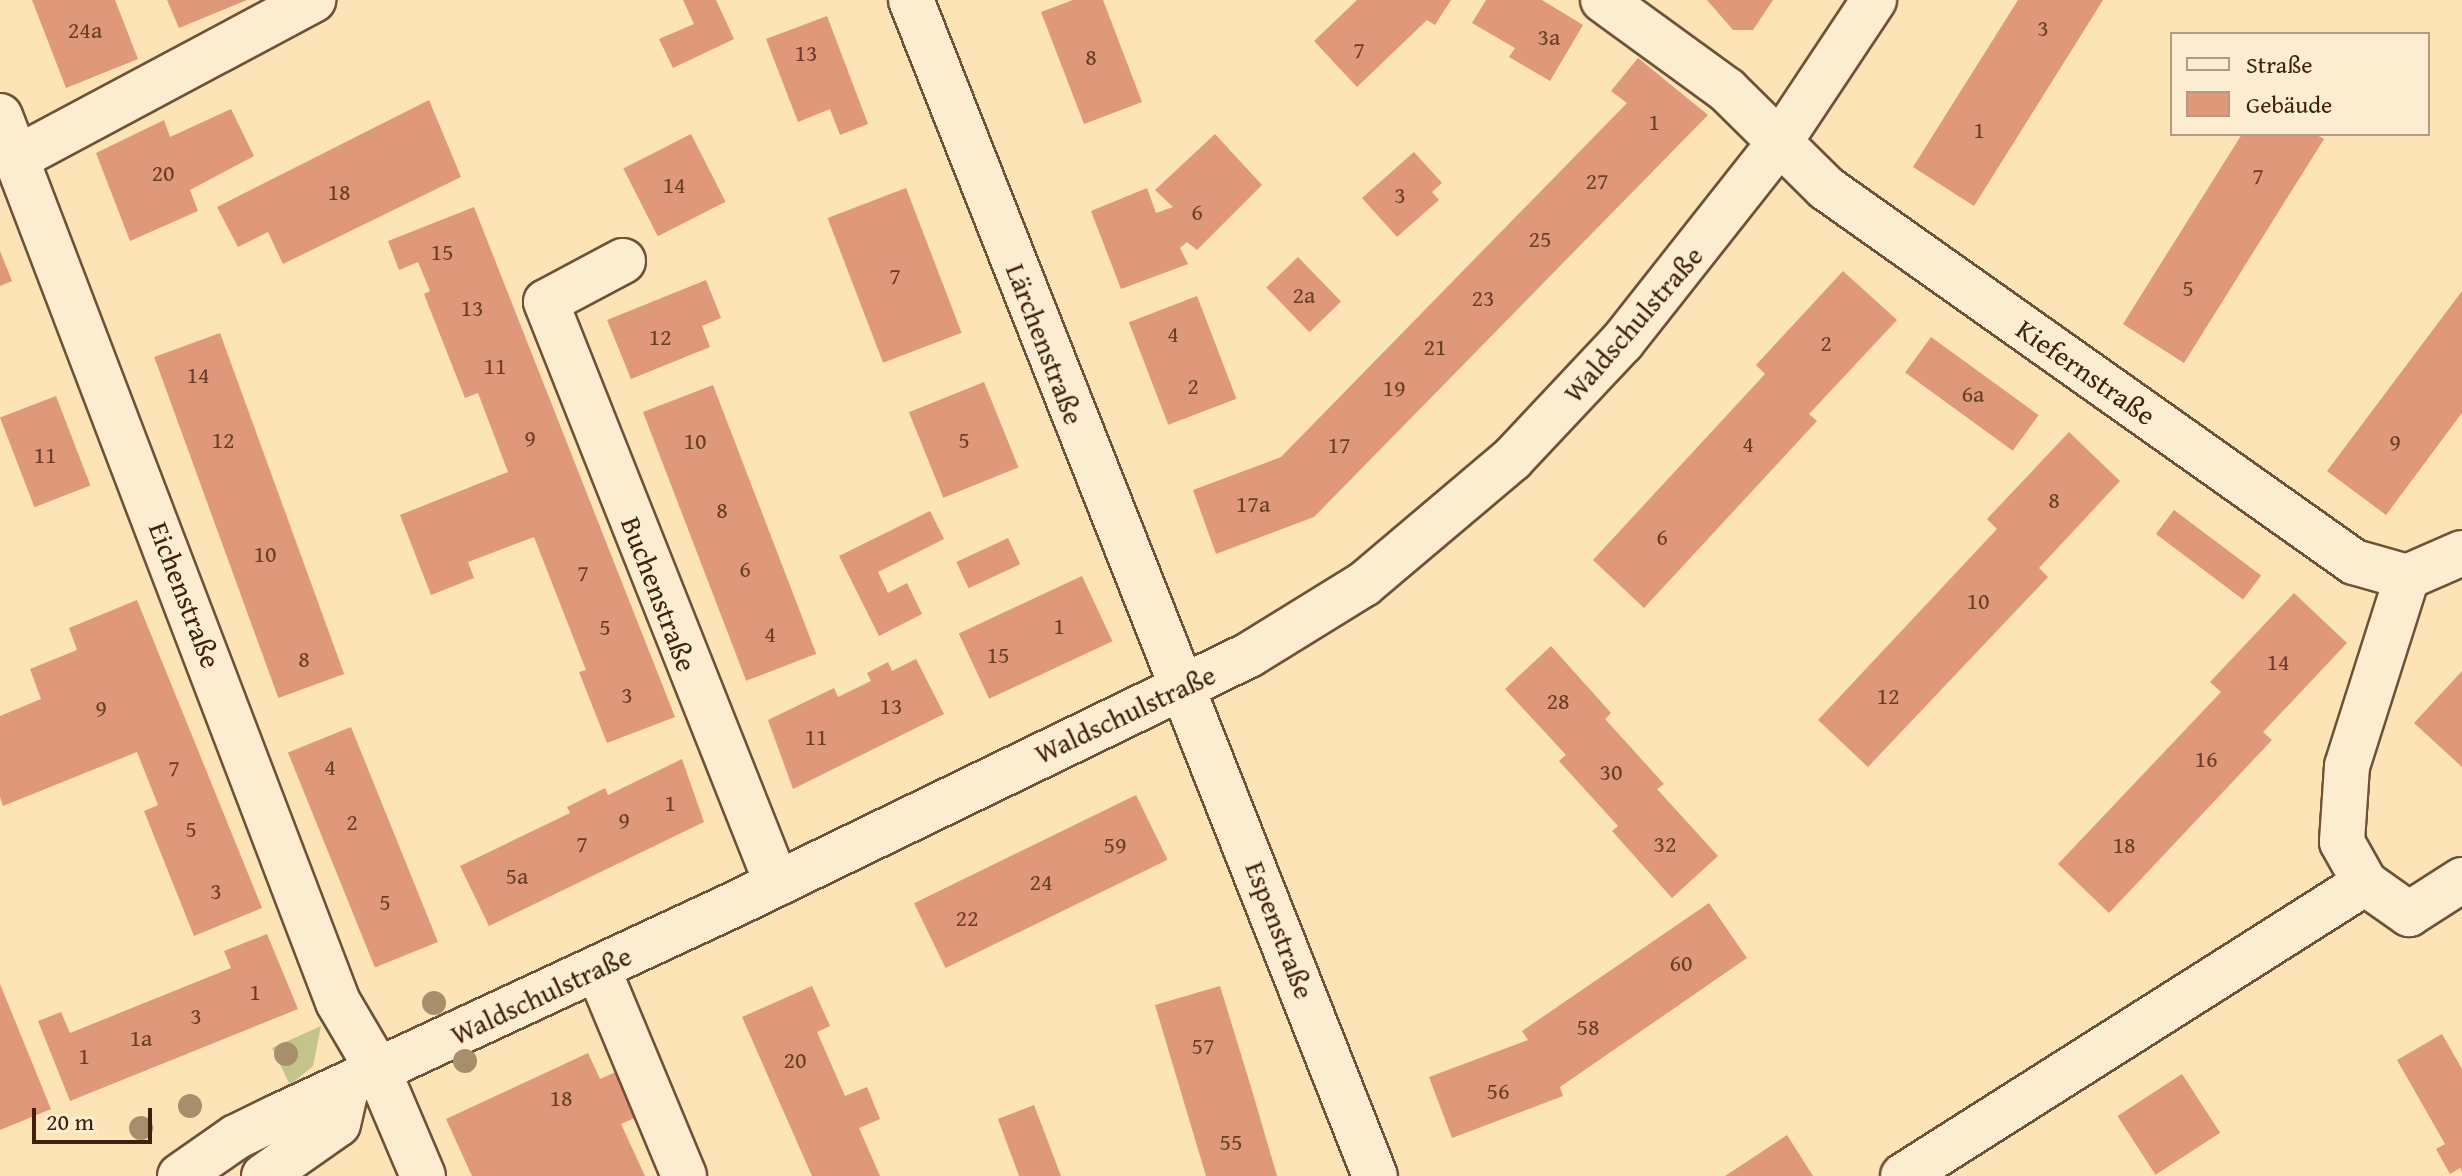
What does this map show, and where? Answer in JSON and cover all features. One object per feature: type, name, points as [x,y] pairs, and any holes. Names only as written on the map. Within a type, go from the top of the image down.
[{"type":"street","points":[[17,158],[313,0]]},
{"type":"street","name":"Lärchenstraße","points":[[911,0],[1065,400],[1185,685]]},
{"type":"street","name":"Kiefernstraße","points":[[1603,0],[1727,90],[1826,188],[2354,562],[2407,577]]},
{"type":"street","name":"Waldschulstraße","points":[[180,1176],[236,1137],[777,884],[1280,638],[1364,584],[1512,459],[1622,342],[1779,143],[1874,0]]},
{"type":"street","name":"Eichenstraße","points":[[0,116],[338,1002],[362,1078],[423,1176]]},
{"type":"street","name":"Buchenstraße","points":[[623,261],[546,302],[777,884]]},
{"type":"street","points":[[2462,553],[2407,577],[2347,766],[2342,842],[2365,883],[2409,914],[2462,880]]},
{"type":"street","name":"Espenstraße","points":[[1185,685],[1375,1176]]},
{"type":"street","points":[[1903,1176],[2365,883]]},
{"type":"street","points":[[598,969],[684,1176]]},
{"type":"street","points":[[264,1176],[338,1124],[362,1078]]},
{"type":"green space","points":[[321,1026],[313,1066],[290,1085],[272,1048]]},
{"type":"building","points":[[32,0],[115,0],[138,59],[66,88]]},
{"type":"building","points":[[167,0],[247,0],[179,28]]},
{"type":"building","points":[[683,0],[716,0],[734,39],[673,68],[659,39],[694,24]]},
{"type":"building","points":[[1073,0],[1103,0],[1142,102],[1084,124],[1041,12]]},
{"type":"building","points":[[1357,0],[1451,0],[1435,25],[1427,20],[1357,87],[1314,41]]},
{"type":"building","points":[[1486,0],[1542,0],[1583,25],[1550,81],[1509,57],[1515,48],[1472,23]]},
{"type":"building","points":[[1707,0],[1773,0],[1753,30],[1733,30]]},
{"type":"building","points":[[2018,0],[2103,0],[1974,206],[1913,167]]},
{"type":"building","points":[[827,16],[868,124],[840,135],[830,109],[798,122],[766,39]]},
{"type":"building","points":[[1638,58],[1708,115],[1314,517],[1216,554],[1193,490],[1281,457],[1627,103],[1611,91]]},
{"type":"building","points":[[429,100],[461,177],[283,264],[268,232],[238,247],[217,207]]},
{"type":"building","points":[[231,109],[254,156],[190,190],[198,211],[130,241],[96,153],[164,120],[170,137]]},
{"type":"building","points":[[691,134],[726,202],[658,236],[623,169]]},
{"type":"building","points":[[1215,134],[1262,185],[1197,250],[1187,242],[1180,248],[1188,264],[1121,289],[1091,211],[1147,188],[1156,213],[1173,207],[1155,190]]},
{"type":"building","points":[[2241,136],[2319,136],[2324,139],[2184,363],[2123,324]]},
{"type":"building","points":[[1414,152],[1442,183],[1432,192],[1439,200],[1397,237],[1362,198]]},
{"type":"building","points":[[906,188],[962,333],[883,363],[828,218]]},
{"type":"building","points":[[474,207],[675,717],[607,743],[579,672],[586,670],[534,537],[468,562],[474,578],[431,595],[400,515],[508,472],[478,393],[465,398],[424,294],[430,291],[418,262],[399,270],[388,241]]},
{"type":"building","points":[[0,251],[12,281],[0,286]]},
{"type":"building","points":[[1298,257],[1341,302],[1309,332],[1266,288]]},
{"type":"building","points":[[1843,271],[1897,320],[1809,414],[1817,421],[1644,608],[1593,560],[1765,374],[1756,365]]},
{"type":"building","points":[[706,280],[721,318],[702,326],[710,347],[631,379],[607,320]]},
{"type":"building","points":[[2462,291],[2462,413],[2386,515],[2327,471]]},
{"type":"building","points":[[1197,296],[1236,399],[1168,425],[1129,322]]},
{"type":"building","points":[[220,333],[344,674],[278,698],[154,357]]},
{"type":"building","points":[[1931,337],[2039,415],[2013,451],[1905,373]]},
{"type":"building","points":[[984,382],[1018,467],[943,498],[909,412]]},
{"type":"building","points":[[713,385],[816,654],[746,681],[643,412]]},
{"type":"building","points":[[56,396],[90,486],[34,507],[0,417]]},
{"type":"building","points":[[2069,432],[2120,481],[2039,568],[2048,577],[1868,767],[1818,720],[1997,529],[1987,519]]},
{"type":"building","points":[[2174,510],[2261,576],[2243,600],[2156,534]]},
{"type":"building","points":[[930,511],[944,539],[878,572],[888,593],[907,583],[922,614],[879,636],[839,556]]},
{"type":"building","points":[[1008,538],[1020,564],[969,588],[956,562]]},
{"type":"building","points":[[1082,576],[1112,641],[989,699],[959,633]]},
{"type":"building","points":[[2294,593],[2347,643],[2263,732],[2272,740],[2109,913],[2058,864],[2221,692],[2210,682]]},
{"type":"building","points":[[137,600],[262,908],[194,936],[144,811],[158,805],[137,752],[3,806],[0,797],[0,716],[41,699],[30,669],[77,650],[69,628]]},
{"type":"building","points":[[1551,646],[1611,713],[1605,719],[1664,784],[1657,789],[1718,856],[1672,898],[1612,831],[1618,826],[1559,761],[1566,755],[1505,689]]},
{"type":"building","points":[[916,659],[944,714],[793,789],[768,720],[834,688],[838,697],[871,681],[867,673],[888,662],[892,671]]},
{"type":"building","points":[[2462,671],[2462,767],[2414,723]]},
{"type":"building","points":[[351,727],[438,942],[375,968],[288,752]]},
{"type":"building","points":[[682,759],[704,822],[489,926],[460,866],[570,813],[567,807],[605,788],[608,795]]},
{"type":"building","points":[[1136,795],[1168,860],[946,968],[914,903]]},
{"type":"building","points":[[1709,903],[1747,958],[1560,1087],[1563,1096],[1452,1138],[1429,1077],[1528,1040],[1522,1031]]},
{"type":"building","points":[[267,934],[298,1009],[70,1101],[38,1021],[61,1012],[70,1033],[231,968],[224,951]]},
{"type":"building","points":[[0,984],[51,1109],[0,1130]]},
{"type":"building","points":[[812,986],[830,1026],[817,1032],[845,1096],[867,1087],[880,1119],[859,1128],[880,1176],[812,1176],[742,1017]]},
{"type":"building","points":[[1220,986],[1277,1176],[1206,1176],[1155,1005]]},
{"type":"building","points":[[2442,1034],[2462,1069],[2462,1172],[2460,1168],[2450,1174],[2436,1149],[2445,1144],[2397,1060]]},
{"type":"building","points":[[588,1053],[600,1079],[618,1071],[639,1116],[621,1124],[645,1176],[472,1176],[446,1119]]},
{"type":"building","points":[[2182,1074],[2220,1133],[2156,1175],[2117,1116]]},
{"type":"building","points":[[1034,1105],[1061,1176],[1019,1176],[998,1119]]},
{"type":"building","points":[[1787,1135],[1813,1176],[1725,1176]]}]
